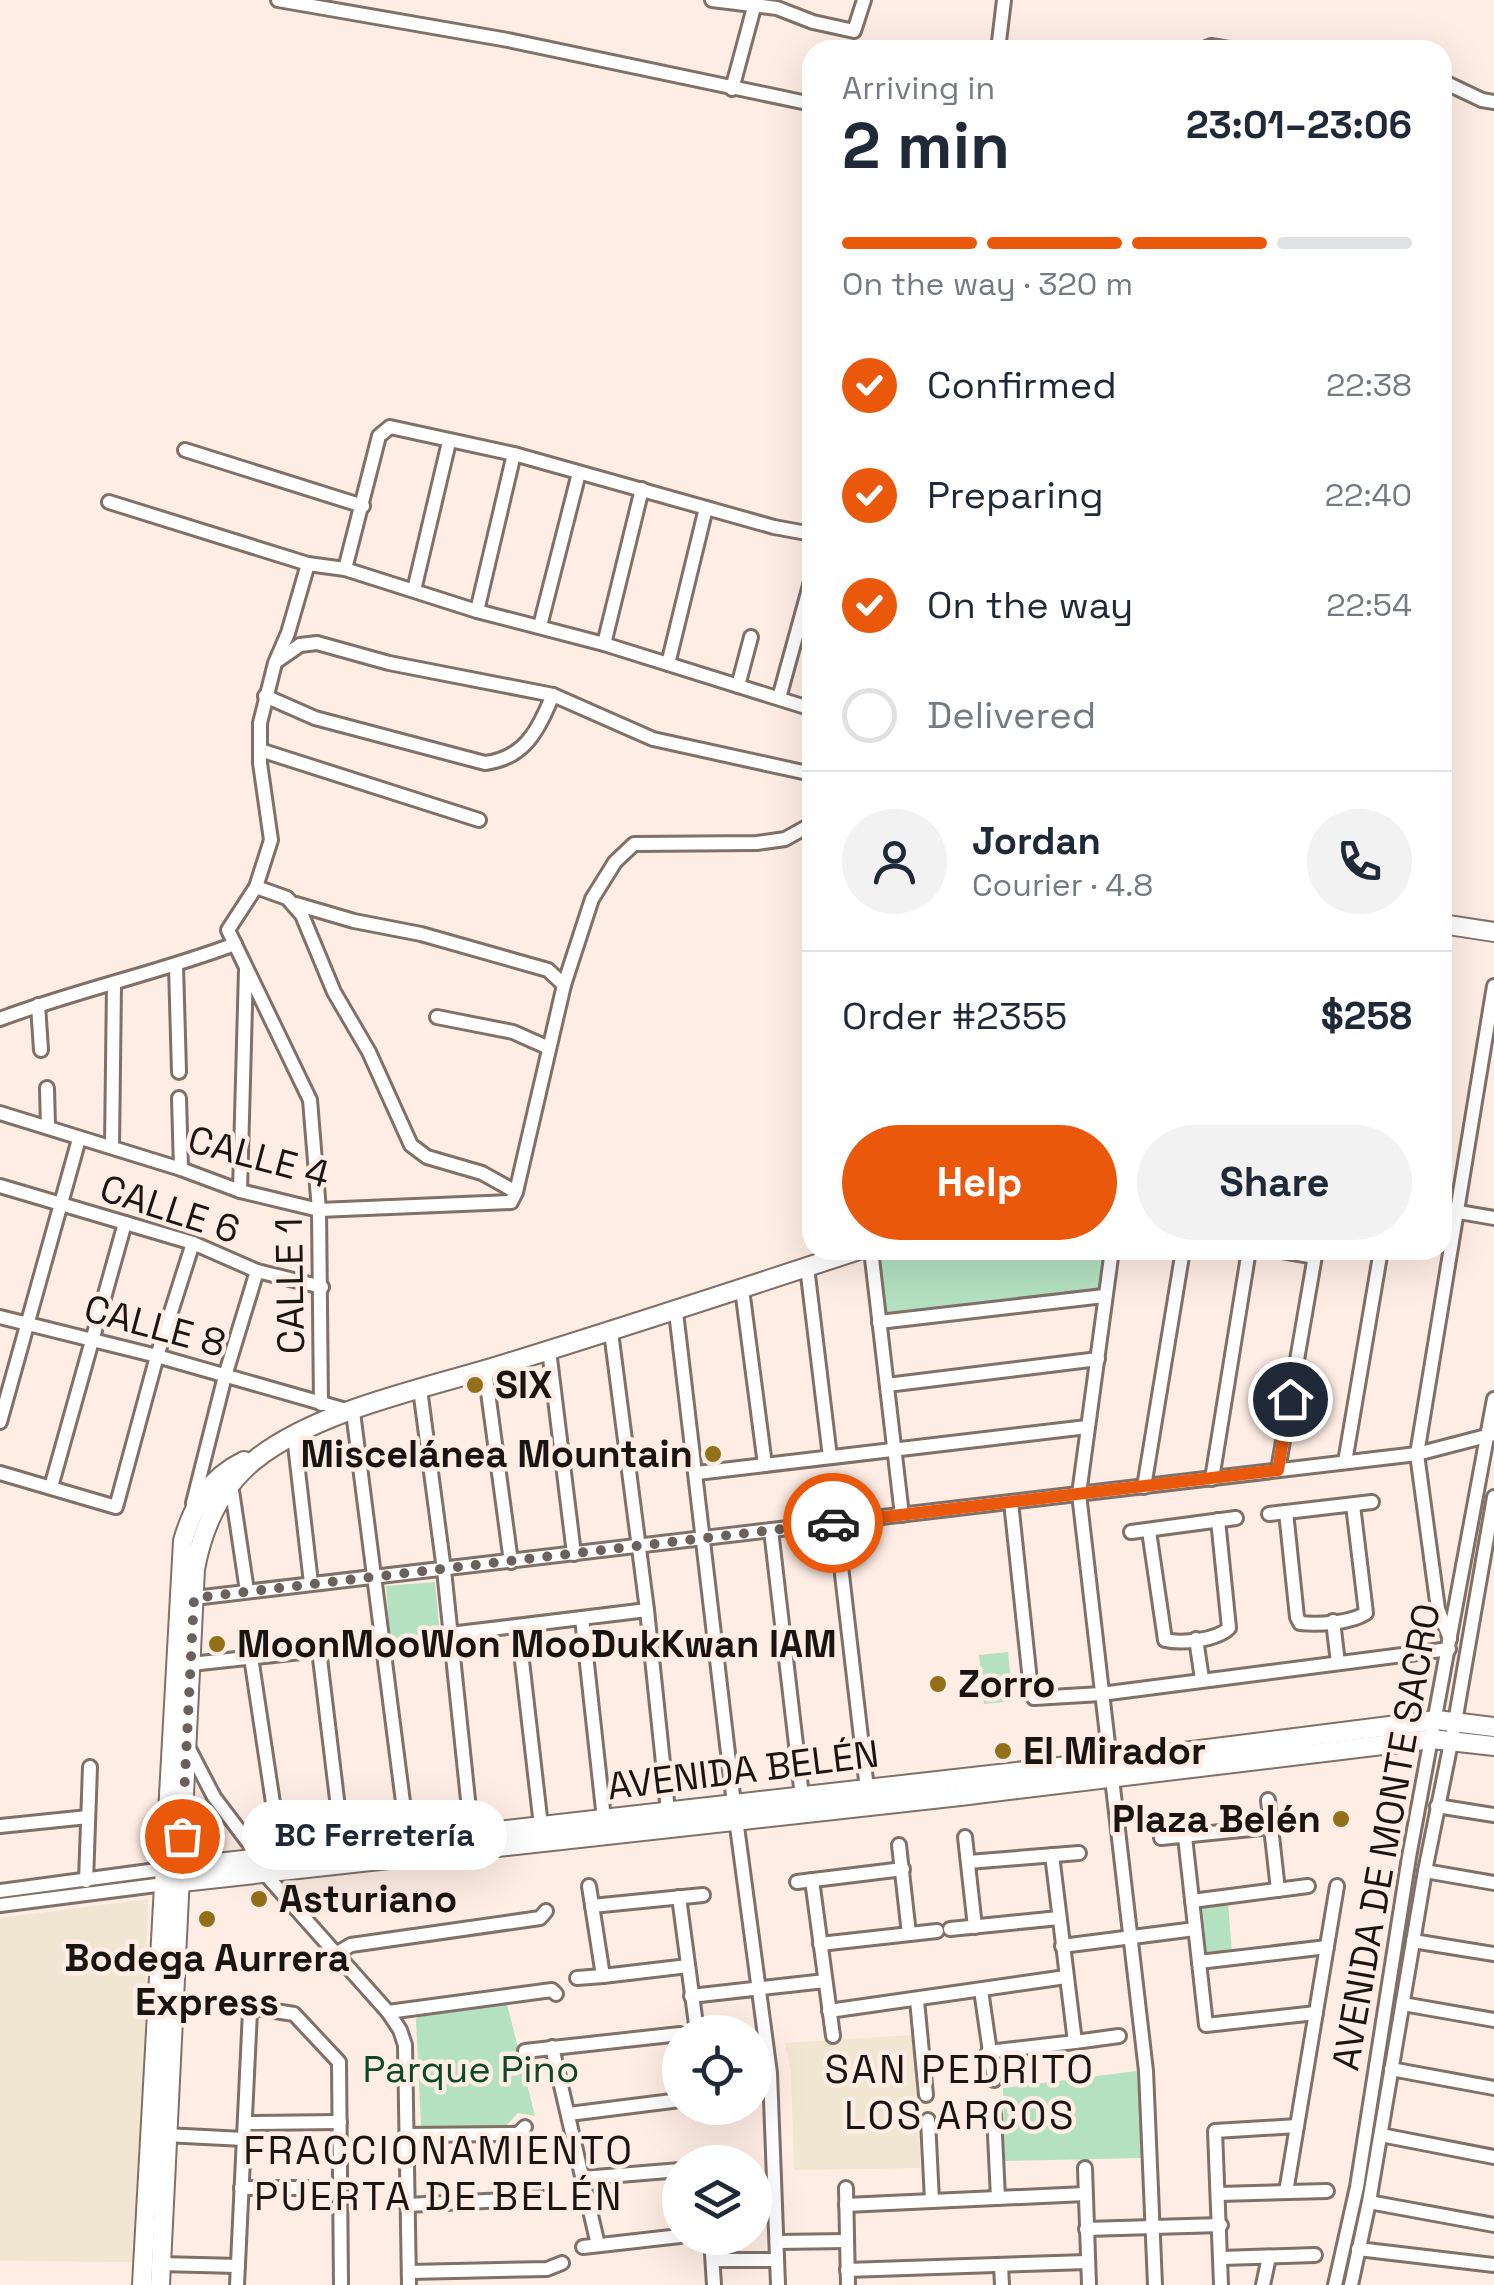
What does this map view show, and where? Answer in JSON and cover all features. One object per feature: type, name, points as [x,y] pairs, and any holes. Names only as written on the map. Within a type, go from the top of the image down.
[{"type":"main road","points":[[1452,926],[1494,932]]},
{"type":"main road","points":[[160,2285],[178,1595],[183,1541],[190,1516],[204,1492],[225,1472],[294,1436],[353,1412],[420,1388],[676,1312],[828,1260]]},
{"type":"main road","points":[[142,2285],[200,1541],[208,1519],[231,1484],[258,1457]]},
{"type":"main road","name":"AVENIDA BELÉN","points":[[172,1876],[1494,1727]]},
{"type":"main road","name":"AVENIDA BELÉN","points":[[1444,1730],[1494,1746]]},
{"type":"main road","name":"AVENIDA BELÉN","points":[[263,1866],[280,1856],[408,1841],[472,1842],[541,1826],[668,1812],[736,1812],[802,1796],[1113,1769]]},
{"type":"street","points":[[278,0],[508,40],[802,102]]},
{"type":"street","points":[[712,0],[755,3],[854,31],[864,0]]},
{"type":"street","points":[[999,40],[1004,0]]},
{"type":"street","points":[[732,89],[755,3]]},
{"type":"street","points":[[1452,86],[1494,102]]},
{"type":"street","points":[[345,570],[379,436],[385,428],[514,454],[802,532]]},
{"type":"street","points":[[414,590],[449,442]]},
{"type":"street","points":[[185,450],[363,506]]},
{"type":"street","points":[[477,611],[514,454]]},
{"type":"street","points":[[540,626],[579,473]]},
{"type":"street","points":[[604,644],[642,490]]},
{"type":"street","points":[[109,502],[308,564],[345,570],[477,611],[604,644],[802,706]]},
{"type":"street","points":[[668,664],[706,508]]},
{"type":"street","points":[[0,1019],[176,966],[235,944],[229,923],[256,886],[271,840],[260,750],[265,696],[308,564]]},
{"type":"street","points":[[779,698],[802,614]]},
{"type":"street","points":[[738,686],[751,637]]},
{"type":"street","points":[[274,662],[300,645],[317,643],[389,663],[553,696],[653,740],[802,772]]},
{"type":"street","points":[[265,696],[315,718],[485,764],[500,762],[534,738],[553,696]]},
{"type":"street","points":[[260,750],[479,820]]},
{"type":"street","points":[[256,886],[287,898],[302,915],[334,992],[369,1052],[411,1145],[427,1157],[482,1173],[514,1197],[564,985],[592,899],[615,862],[634,844],[756,843],[785,839],[802,830]]},
{"type":"street","points":[[293,904],[548,970],[564,985]]},
{"type":"street","name":"CALLE 1","points":[[235,944],[310,1100],[322,1288],[321,1404]]},
{"type":"street","points":[[176,966],[179,1072]]},
{"type":"street","points":[[240,1191],[246,966]]},
{"type":"street","points":[[112,1148],[114,984]]},
{"type":"street","points":[[1452,1195],[1494,986]]},
{"type":"street","points":[[38,1005],[41,1050]]},
{"type":"street","points":[[437,1018],[513,1032],[549,1048]]},
{"type":"street","points":[[47,1088],[48,1127]]},
{"type":"street","points":[[179,1098],[182,1168]]},
{"type":"street","name":"CALLE 4","points":[[0,1113],[182,1168],[240,1191],[319,1210],[514,1197]]},
{"type":"street","points":[[0,1422],[79,1138]]},
{"type":"street","name":"CALLE 6","points":[[0,1186],[193,1242],[257,1271],[322,1288]]},
{"type":"street","points":[[1452,1211],[1494,1218]]},
{"type":"street","points":[[51,1487],[125,1223]]},
{"type":"street","points":[[0,1473],[116,1507],[193,1242]]},
{"type":"street","points":[[872,1260],[902,1515]]},
{"type":"street","points":[[1110,1260],[1079,1494],[1146,2071],[1154,2285]]},
{"type":"street","points":[[1144,1487],[1181,1260]]},
{"type":"street","points":[[1212,1479],[1247,1260]]},
{"type":"street","points":[[1278,1470],[1314,1260]]},
{"type":"street","points":[[1346,1462],[1379,1260]]},
{"type":"street","points":[[1011,1502],[1034,1698],[1101,1694],[1450,1644],[1438,1609],[1417,1454],[1442,1260]]},
{"type":"street","points":[[807,1267],[830,1457]]},
{"type":"street","points":[[190,1516],[225,1376],[257,1271]]},
{"type":"street","points":[[742,1289],[765,1465]]},
{"type":"street","points":[[880,1322],[1104,1296]]},
{"type":"street","points":[[676,1312],[770,2073],[778,2285]]},
{"type":"street","name":"CALLE 8","points":[[0,1317],[157,1356],[353,1412]]},
{"type":"street","points":[[611,1332],[668,1812]]},
{"type":"street","points":[[548,1350],[574,1554]]},
{"type":"street","points":[[887,1385],[1098,1359]]},
{"type":"street","points":[[485,1370],[511,1562]]},
{"type":"street","points":[[420,1388],[444,1570],[472,1842]]},
{"type":"street","name":"AVENIDA DE MONTE SACRO","points":[[1351,2285],[1438,1806],[1450,1644],[1494,1399]]},
{"type":"street","points":[[353,1412],[408,1841]]},
{"type":"street","points":[[697,1473],[1086,1427]]},
{"type":"street","points":[[294,1436],[311,1583]]},
{"type":"street","points":[[194,1598],[1417,1454],[1490,1436]]},
{"type":"street","points":[[231,1484],[246,1591]]},
{"type":"street","name":"AVENIDA DE MONTE SACRO","points":[[1335,2285],[1357,2187],[1409,1858],[1492,1528],[1494,1496]]},
{"type":"street","points":[[1269,1514],[1372,1502]]},
{"type":"street","points":[[1286,1512],[1298,1621],[1333,1621],[1366,1613],[1353,1504]]},
{"type":"street","points":[[1131,1532],[1236,1518]]},
{"type":"street","points":[[1150,1530],[1165,1640],[1196,1639],[1225,1633],[1230,1628],[1218,1520]]},
{"type":"street","points":[[836,1523],[867,1789]]},
{"type":"street","points":[[771,1530],[802,1796]]},
{"type":"street","points":[[450,1634],[647,1610]]},
{"type":"street","points":[[582,1618],[604,1819]]},
{"type":"street","points":[[1333,1621],[1338,1663]]},
{"type":"street","points":[[518,1626],[541,1826]]},
{"type":"street","points":[[1196,1639],[1202,1679]]},
{"type":"street","points":[[190,1664],[384,1643]]},
{"type":"street","points":[[319,1650],[342,1849]]},
{"type":"street","points":[[252,1657],[280,1856]]},
{"type":"street","points":[[186,1743],[214,1796],[263,1866],[400,2030],[405,2045],[409,2278],[547,2270],[562,2263]]},
{"type":"street","points":[[86,1881],[90,1767]]},
{"type":"street","points":[[1268,1800],[1278,1890]]},
{"type":"street","points":[[1438,1806],[1494,1815]]},
{"type":"street","points":[[0,1826],[88,1817]]},
{"type":"street","points":[[1161,1838],[1272,1827]]},
{"type":"street","points":[[1185,1836],[1206,2026],[1316,2012]]},
{"type":"street","points":[[965,1837],[975,1926]]},
{"type":"street","points":[[899,1845],[910,1934]]},
{"type":"street","points":[[968,1862],[1078,1853]]},
{"type":"street","points":[[1052,1855],[1075,2042]]},
{"type":"street","points":[[797,1882],[902,1868]]},
{"type":"street","points":[[1425,1871],[1494,1883]]},
{"type":"street","name":"AVENIDA BELÉN","points":[[0,1892],[172,1876]]},
{"type":"street","name":"AVENIDA BELÉN","points":[[0,1905],[172,1876]]},
{"type":"street","points":[[812,1880],[833,2036]]},
{"type":"street","points":[[589,1886],[603,1976]]},
{"type":"street","points":[[1192,1901],[1308,1886]]},
{"type":"street","points":[[1286,2192],[1337,1886]]},
{"type":"street","points":[[592,1906],[703,1894]]},
{"type":"street","points":[[679,1897],[694,2015]]},
{"type":"street","points":[[334,1955],[351,1945],[540,1918],[546,1911]]},
{"type":"street","points":[[820,1944],[1059,1918]]},
{"type":"street","points":[[1062,1946],[1195,1929]]},
{"type":"street","points":[[1414,1941],[1494,1954]]},
{"type":"street","points":[[1199,1962],[1327,1947]]},
{"type":"street","points":[[577,1978],[688,1966]]},
{"type":"street","points":[[829,2011],[1066,1977]]},
{"type":"street","points":[[692,1996],[825,1981]]},
{"type":"street","points":[[388,2012],[552,1990],[556,1994]]},
{"type":"street","points":[[981,1990],[994,2080]]},
{"type":"street","points":[[917,2000],[926,2095]]},
{"type":"street","points":[[1403,2004],[1494,2020]]},
{"type":"street","points":[[237,2285],[246,2008],[256,2008],[294,2014],[336,2056],[340,2067],[341,2285]]},
{"type":"street","points":[[526,2050],[662,2036]]},
{"type":"street","points":[[988,2052],[1118,2036]]},
{"type":"street","points":[[552,2047],[584,2178],[590,2246],[662,2238]]},
{"type":"street","points":[[1391,2069],[1494,2088]]},
{"type":"street","points":[[568,2114],[662,2102]]},
{"type":"street","points":[[994,2114],[998,2198]]},
{"type":"street","points":[[928,2120],[932,2201]]},
{"type":"street","points":[[245,2122],[340,2122]]},
{"type":"street","points":[[1222,2285],[1215,2131],[1297,2126]]},
{"type":"street","points":[[406,2136],[518,2134],[526,2127]]},
{"type":"street","points":[[165,2135],[244,2139]]},
{"type":"street","points":[[1381,2135],[1494,2157]]},
{"type":"street","points":[[1085,2168],[1088,2285]]},
{"type":"street","points":[[584,2178],[662,2172]]},
{"type":"street","points":[[241,2188],[340,2188]]},
{"type":"street","points":[[846,2188],[848,2285]]},
{"type":"street","points":[[1219,2194],[1327,2190]]},
{"type":"street","points":[[846,2205],[1085,2194]]},
{"type":"street","points":[[407,2205],[544,2198]]},
{"type":"street","points":[[1369,2202],[1494,2225]]},
{"type":"street","points":[[1086,2229],[1221,2225]]},
{"type":"street","points":[[777,2242],[847,2240]]},
{"type":"street","points":[[1358,2250],[1494,2265]]},
{"type":"street","points":[[713,2255],[714,2285]]},
{"type":"street","points":[[1221,2258],[1315,2255]]},
{"type":"street","points":[[1264,2285],[1270,2257]]},
{"type":"street","points":[[713,2260],[778,2260]]},
{"type":"street","points":[[848,2270],[1088,2262]]},
{"type":"street","points":[[160,2264],[238,2266]]},
{"type":"street","points":[[1000,2264],[1002,2285]]},
{"type":"street","points":[[934,2267],[935,2285]]},
{"type":"shaded area","points":[[148,1899],[140,2262],[0,2261],[0,1918]]},
{"type":"shaded area","points":[[912,2035],[919,2099],[920,2168],[794,2170],[791,2071],[785,2043]]},
{"type":"green space","points":[[878,1260],[1105,1260],[1101,1288],[885,1314]]},
{"type":"green space","points":[[435,1582],[441,1646],[391,1650],[386,1586]]},
{"type":"green space","points":[[1008,1652],[1013,1701],[984,1704],[979,1655]]},
{"type":"green space","points":[[1228,1903],[1232,1953],[1207,1956],[1202,1905]]},
{"type":"green space","name":"Parque Pino","points":[[507,2004],[535,2116],[518,2113],[506,2126],[421,2126],[416,2019],[420,2015]]},
{"type":"green space","points":[[1137,2071],[1142,2158],[1005,2161],[1003,2088]]},
{"type":"way so far","points":[[182,1836],[194,1598],[833,1523]]},
{"type":"place","name":"SIX","points":[[475,1385]]},
{"type":"place","name":"Miscelánea Mountain","points":[[713,1454]]},
{"type":"place","name":"MoonMooWon MooDukKwan IAM","points":[[217,1644]]},
{"type":"place","name":"Zorro","points":[[938,1684]]},
{"type":"place","name":"El Mirador","points":[[1003,1751]]},
{"type":"place","name":"Plaza Belén","points":[[1341,1819]]},
{"type":"place","name":"BC Ferretería","points":[[182,1836]]},
{"type":"place","name":"Asturiano","points":[[259,1899]]},
{"type":"place","name":"Bodega Aurrera Express","points":[[207,1919]]},
{"type":"district","name":"SAN PEDRITO LOS ARCOS","points":[[960,2092]]},
{"type":"district","name":"FRACCIONAMIENTO PUERTA DE BELÉN","points":[[439,2173]]},
{"type":"route","points":[[833,1523],[1278,1470],[1290,1399]]}]
